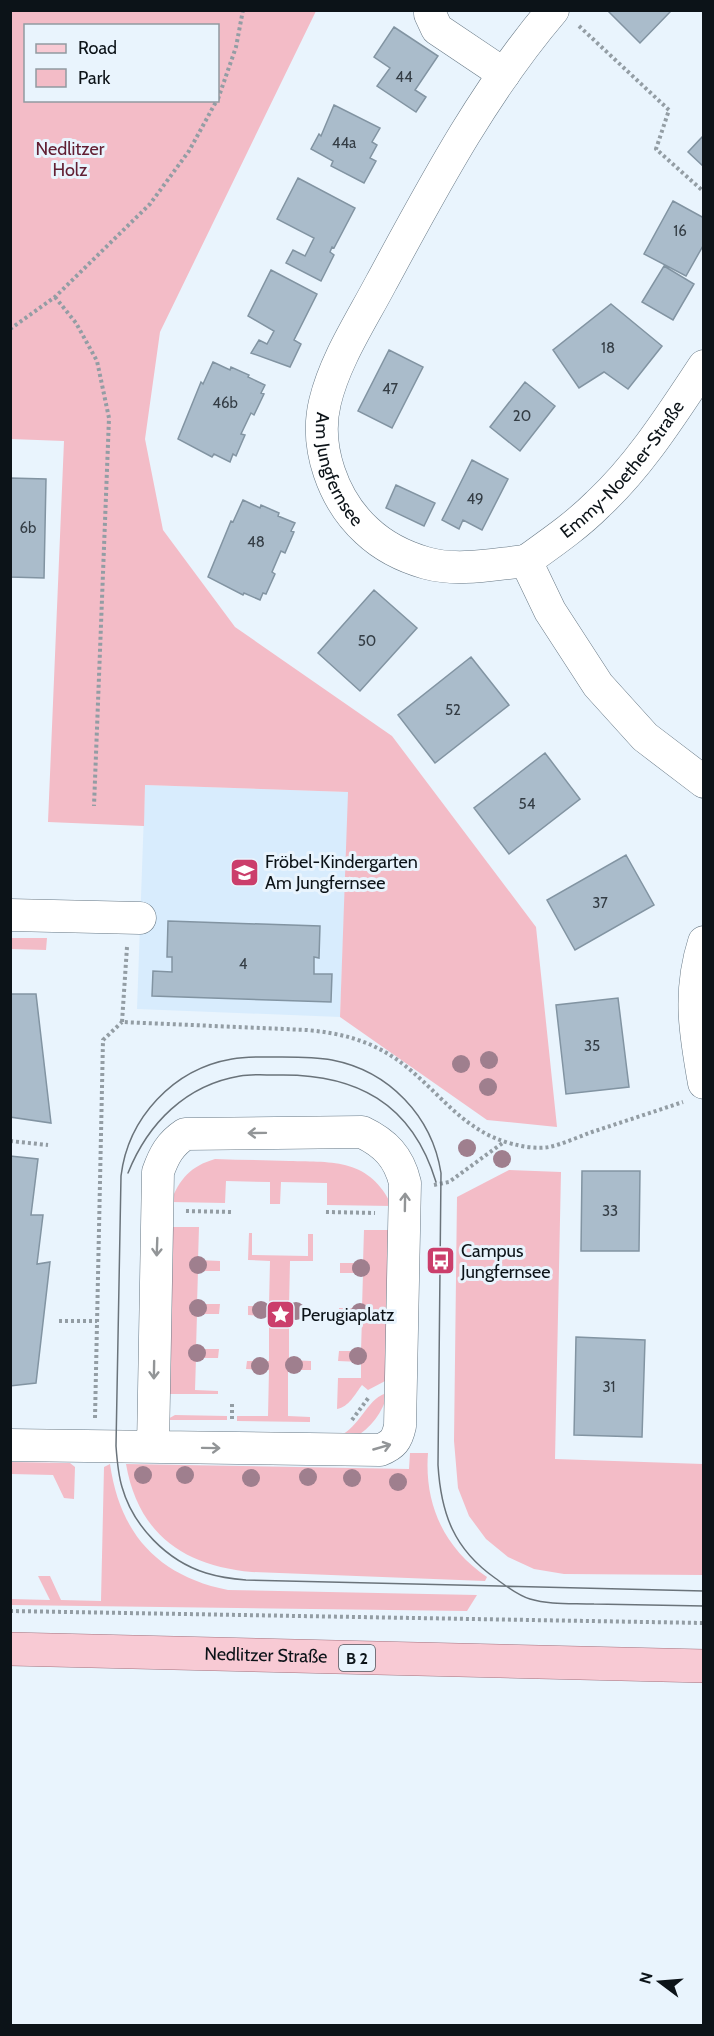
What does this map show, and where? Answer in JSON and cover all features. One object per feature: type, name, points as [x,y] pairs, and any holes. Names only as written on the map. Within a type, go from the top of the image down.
[{"type":"main road","name":"Nedlitzer Straße","points":[[10,1649],[704,1666]]},
{"type":"street","points":[[430,10],[429,14],[437,28],[504,74]]},
{"type":"street","name":"Am Jungfernsee","points":[[526,561],[466,567],[428,563],[394,550],[366,531],[344,503],[330,475],[322,438],[324,404],[336,368],[410,228],[456,149],[504,74],[566,18]]},
{"type":"street","name":"Emmy-Noether-Straße","points":[[526,561],[565,534],[600,503],[636,463],[704,366]]},
{"type":"street","points":[[526,561],[550,611],[598,685],[645,737],[704,782]]},
{"type":"street","points":[[10,915],[134,917]]},
{"type":"street","points":[[698,1091],[694,1024],[696,965],[704,942]]},
{"type":"street","points":[[10,1445],[94,1446],[153,1447],[380,1450],[390,1446],[397,1438],[400,1426],[405,1183],[398,1162],[391,1151],[378,1140],[362,1132],[185,1134],[169,1148],[158,1172],[153,1447]]},
{"type":"path","points":[[219,94],[236,47],[243,10]]},
{"type":"path","points":[[566,18],[669,110],[657,149],[704,192]]},
{"type":"path","points":[[10,329],[55,297],[150,204],[189,151],[216,102]]},
{"type":"path","points":[[55,297],[76,323],[97,361],[109,418],[94,806]]},
{"type":"path","points":[[94,1446],[103,1040],[122,1022],[134,917]]},
{"type":"path","points":[[122,1022],[307,1030],[331,1032],[350,1037],[393,1056],[467,1123],[486,1135],[519,1145],[549,1147],[698,1091]]},
{"type":"path","points":[[10,1141],[48,1145]]},
{"type":"path","points":[[425,1187],[449,1182],[504,1142]]},
{"type":"path","points":[[60,1321],[97,1321]]},
{"type":"path","points":[[10,1611],[704,1623]]},
{"type":"shaded area","name":"Fröbel-Kindergarten Am Jungfernsee","points":[[145,785],[349,792],[340,1017],[137,1009]]},
{"type":"green space","name":"Nedlitzer Holz","points":[[11,10],[316,11],[160,332],[145,439],[163,530],[235,627],[392,736],[536,927],[557,1127],[487,1120],[340,1017],[348,792],[145,785],[144,826],[48,822],[64,441],[11,439]]},
{"type":"green space","points":[[11,938],[47,938],[46,950],[11,949]]},
{"type":"green space","points":[[215,1159],[321,1162],[349,1166],[373,1179],[392,1206],[327,1205],[327,1183],[281,1182],[280,1204],[270,1204],[270,1182],[226,1181],[225,1203],[171,1202],[187,1175],[199,1165]]},
{"type":"green space","points":[[509,1170],[561,1172],[555,1459],[703,1464],[703,1575],[564,1574],[534,1569],[508,1557],[486,1539],[469,1516],[458,1488],[454,1441],[457,1197]]},
{"type":"green space","points":[[170,1227],[199,1227],[198,1260],[220,1261],[220,1271],[198,1271],[197,1304],[220,1304],[219,1314],[197,1314],[196,1349],[219,1349],[218,1358],[196,1358],[195,1390],[218,1391],[218,1394],[166,1394]]},
{"type":"green space","points":[[364,1230],[392,1230],[389,1379],[368,1390],[362,1385],[348,1403],[337,1409],[338,1378],[361,1378],[361,1362],[338,1361],[339,1351],[361,1351],[362,1317],[339,1316],[339,1308],[362,1308],[363,1273],[340,1273],[340,1263],[363,1263]]},
{"type":"green space","points":[[249,1233],[252,1233],[252,1255],[308,1256],[308,1234],[313,1234],[313,1261],[290,1261],[289,1306],[312,1307],[312,1316],[289,1316],[289,1360],[311,1361],[311,1370],[288,1370],[288,1416],[310,1417],[310,1422],[237,1421],[237,1416],[268,1416],[269,1370],[246,1369],[247,1361],[269,1361],[269,1316],[248,1315],[248,1306],[269,1306],[270,1261],[248,1260]]},
{"type":"green space","points":[[388,1393],[383,1407],[366,1429],[354,1438],[343,1434],[355,1424],[375,1399]]},
{"type":"green space","points":[[175,1415],[227,1416],[227,1420],[166,1420]]},
{"type":"green space","points":[[410,1453],[428,1453],[429,1490],[440,1523],[459,1553],[487,1577],[485,1581],[252,1572],[228,1569],[205,1562],[185,1554],[153,1527],[141,1510],[126,1464],[409,1469]]},
{"type":"green space","points":[[11,1462],[70,1463],[75,1467],[74,1499],[64,1498],[53,1475],[11,1474]]},
{"type":"green space","points":[[110,1464],[115,1489],[123,1511],[133,1531],[146,1548],[181,1574],[203,1583],[228,1590],[477,1595],[467,1611],[11,1605],[11,1599],[50,1600],[38,1576],[50,1576],[61,1600],[101,1601],[104,1467]]},
{"type":"building","points":[[607,10],[671,10],[671,11],[640,43]]},
{"type":"building","points":[[394,27],[438,56],[415,90],[426,97],[416,112],[377,86],[390,68],[374,57]]},
{"type":"building","points":[[334,105],[380,128],[372,142],[377,145],[370,158],[376,161],[364,183],[331,166],[333,161],[311,149],[319,134],[321,136]]},
{"type":"building","points":[[704,135],[704,167],[688,152]]},
{"type":"building","points":[[298,178],[355,208],[334,248],[332,247],[330,252],[334,255],[321,281],[286,263],[293,250],[305,256],[314,238],[277,219]]},
{"type":"building","points":[[673,201],[704,218],[704,244],[686,276],[644,254]]},
{"type":"building","points":[[664,266],[694,284],[673,320],[642,302]]},
{"type":"building","points":[[271,270],[317,294],[294,340],[301,344],[290,367],[251,353],[259,340],[267,344],[274,331],[248,316]]},
{"type":"building","points":[[611,304],[662,346],[628,389],[604,372],[579,388],[553,350]]},
{"type":"building","points":[[389,350],[423,367],[392,428],[358,411]]},
{"type":"building","points":[[213,362],[230,370],[231,367],[265,385],[261,393],[264,394],[254,415],[251,413],[241,434],[245,435],[236,456],[233,454],[230,462],[214,454],[212,457],[178,439],[201,382],[203,384]]},
{"type":"building","points":[[525,382],[555,406],[520,451],[490,427]]},
{"type":"building","points":[[472,460],[508,479],[482,530],[463,520],[459,529],[442,520]]},
{"type":"building","points":[[10,478],[46,479],[44,578],[10,577]]},
{"type":"building","points":[[396,485],[435,503],[424,526],[386,508]]},
{"type":"building","points":[[243,500],[260,508],[261,505],[295,523],[291,531],[294,532],[285,553],[281,551],[272,572],[275,574],[266,594],[263,593],[260,600],[244,593],[243,595],[208,577],[231,521],[233,522]]},
{"type":"building","points":[[374,590],[417,628],[360,691],[318,653]]},
{"type":"building","points":[[471,657],[509,705],[435,763],[398,715]]},
{"type":"building","points":[[545,753],[580,799],[509,854],[474,808]]},
{"type":"building","points":[[626,855],[654,905],[575,950],[547,900]]},
{"type":"building","points":[[168,921],[320,926],[319,958],[314,957],[314,974],[332,974],[331,1002],[152,996],[153,971],[172,972],[172,957],[167,957]]},
{"type":"building","points":[[10,994],[36,994],[51,1123],[10,1117]]},
{"type":"building","points":[[618,998],[629,1087],[566,1094],[556,1005]]},
{"type":"building","points":[[10,1156],[38,1159],[31,1215],[43,1215],[37,1264],[50,1262],[36,1383],[10,1386]]},
{"type":"building","points":[[582,1171],[640,1171],[639,1251],[581,1251]]},
{"type":"building","points":[[576,1337],[645,1340],[642,1437],[574,1435]]},
{"type":"tram line","points":[[704,1591],[246,1580],[206,1573],[165,1551],[143,1528],[127,1501],[122,1487],[116,1446],[121,1176],[125,1155],[133,1135],[157,1100],[191,1073],[232,1059],[263,1057],[320,1058],[353,1066],[372,1074],[404,1099],[418,1115],[428,1133],[441,1173],[438,1465],[442,1499],[452,1529],[469,1555],[481,1567],[495,1578],[503,1584],[507,1587],[530,1599],[562,1603],[704,1606]]},
{"type":"tram line","points":[[128,1173],[146,1138],[171,1109],[186,1097],[221,1081],[244,1075],[305,1076],[355,1087],[377,1098],[396,1113],[412,1132],[426,1155],[436,1182]]},
{"type":"place","name":"Fröbel-Kindergarten Am Jungfernsee","points":[[244,872]]},
{"type":"place","name":"Campus Jungfernsee","points":[[440,1261]]},
{"type":"place","name":"Perugiaplatz","points":[[280,1315]]}]
